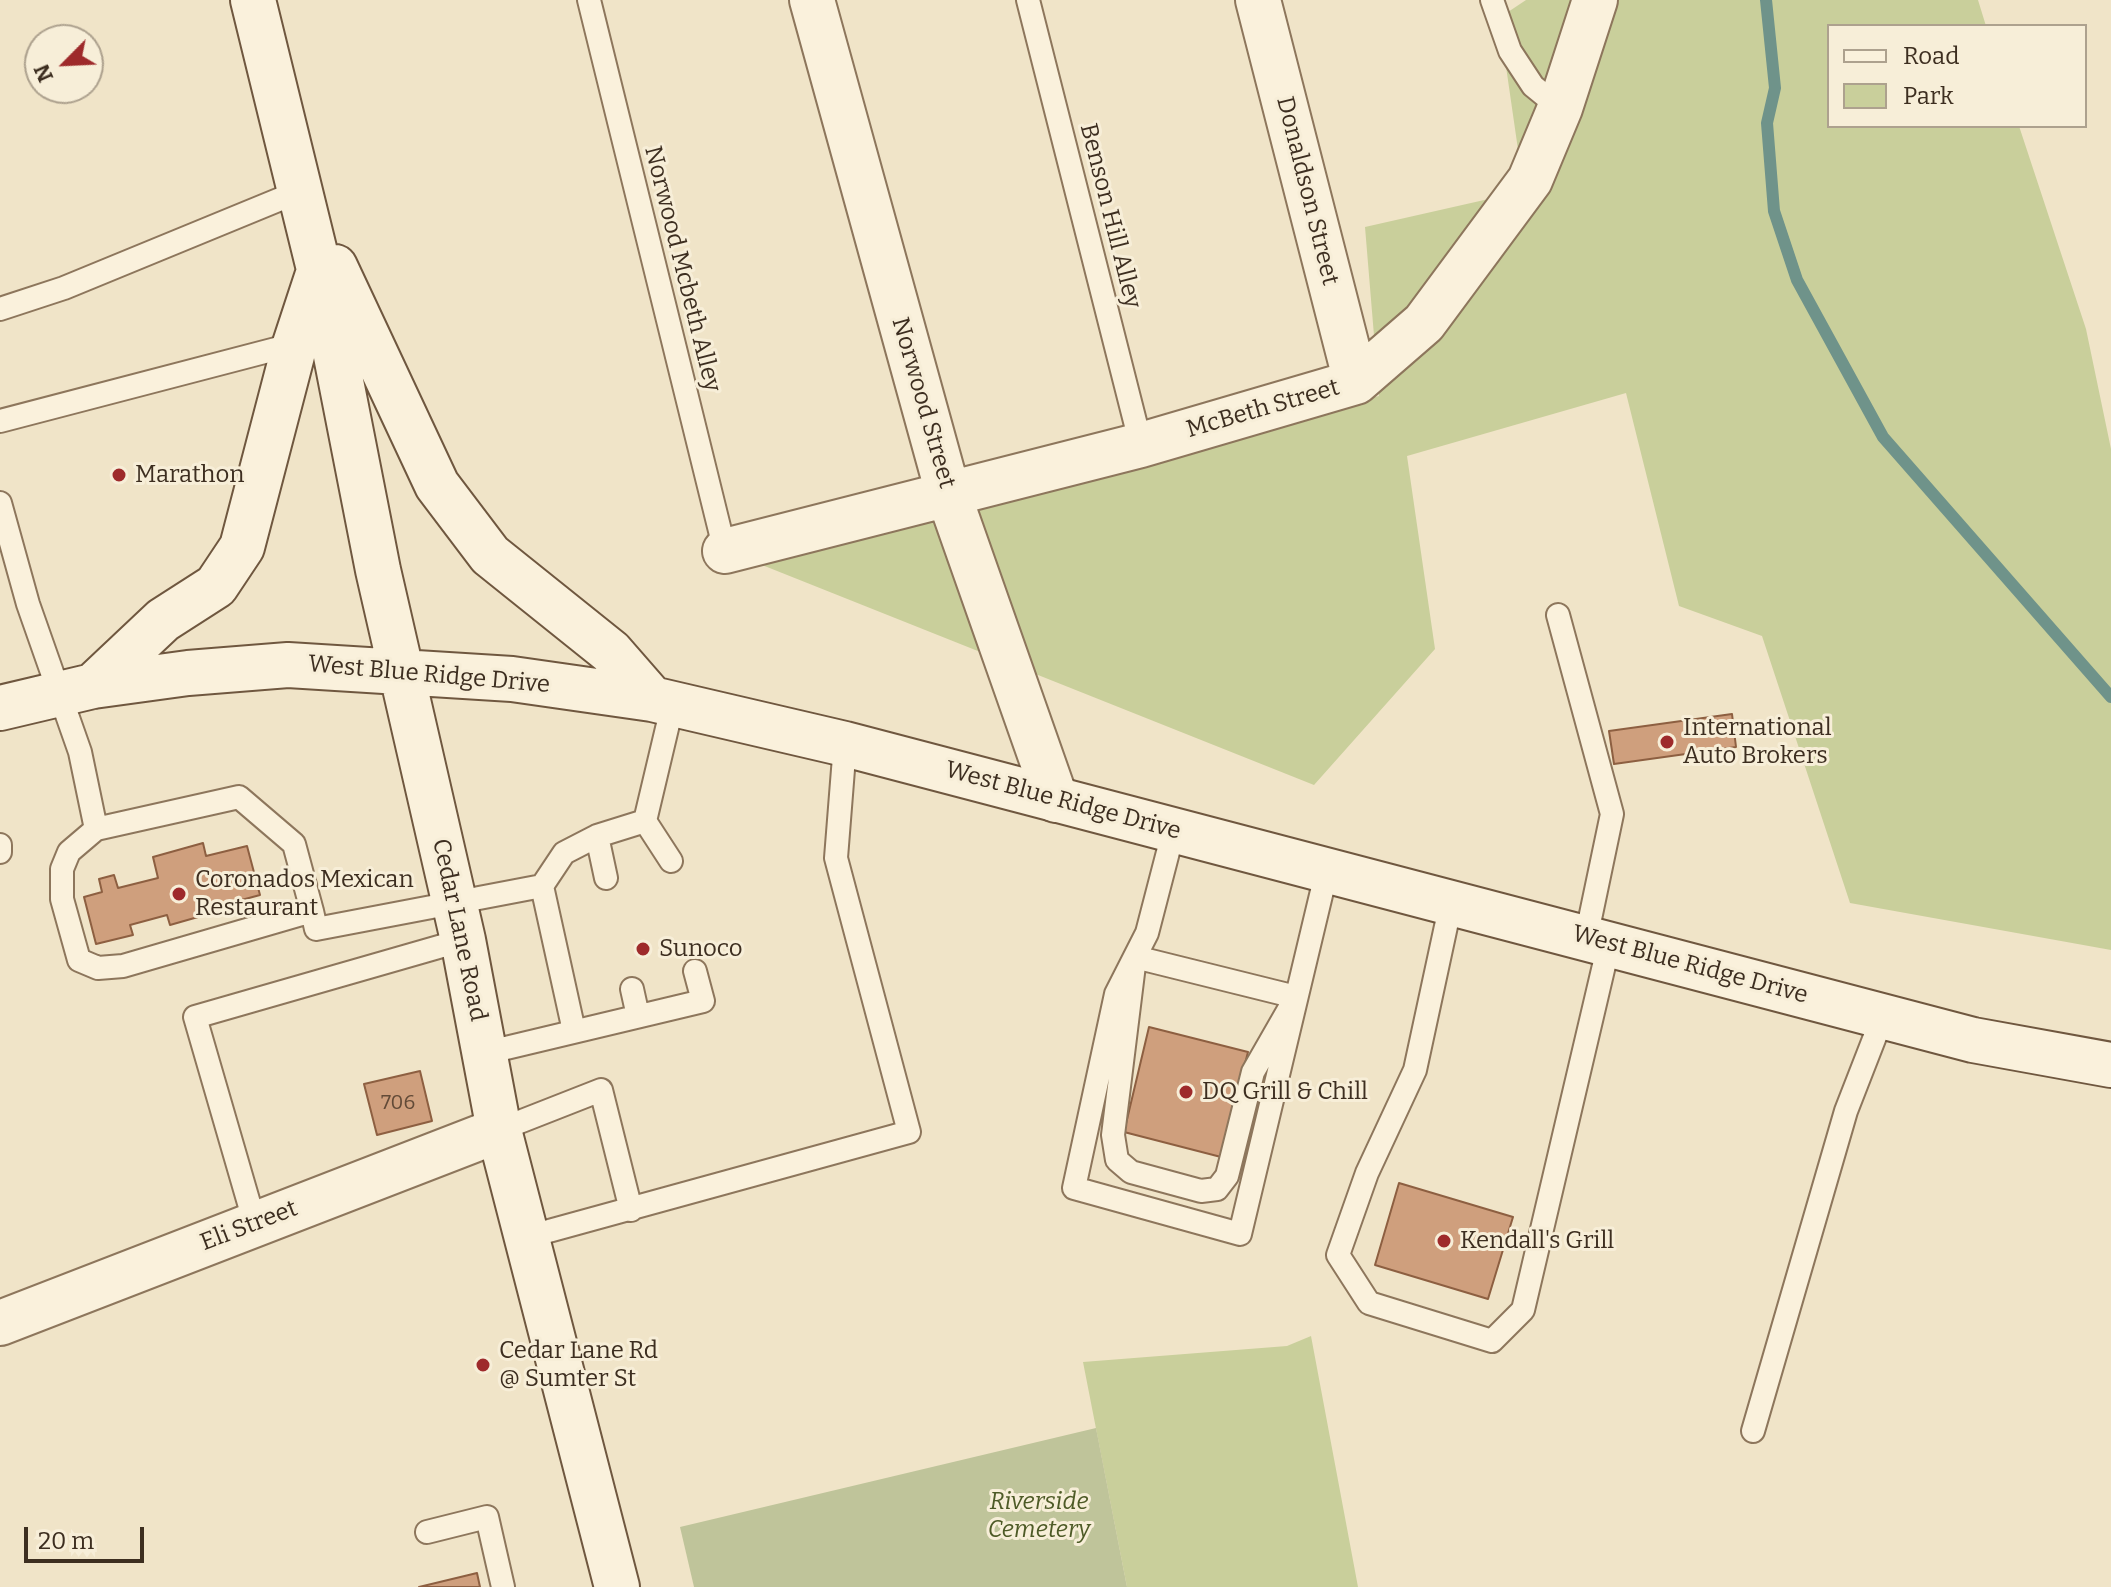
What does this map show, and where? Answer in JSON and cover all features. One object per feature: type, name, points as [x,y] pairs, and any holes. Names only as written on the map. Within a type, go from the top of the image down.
[{"type":"main road","name":"Cedar Lane Road","points":[[253,0],[319,269],[401,674],[459,920],[499,1130],[611,1586]]},
{"type":"main road","name":"Norwood Street","points":[[812,0],[948,493],[1056,800]]},
{"type":"main road","name":"Donaldson Street","points":[[1258,0],[1356,382]]},
{"type":"main road","name":"McBeth Street","points":[[725,551],[1141,445],[1356,382],[1424,323],[1530,180],[1560,108],[1595,0]]},
{"type":"main road","name":"Cedar Lane Road","points":[[300,191],[437,485],[490,555],[611,652],[663,701]]},
{"type":"main road","points":[[77,690],[163,620],[216,586],[242,547],[295,344],[319,269]]},
{"type":"main road","name":"West Blue Ridge Drive","points":[[0,708],[77,690],[188,673],[288,665],[512,679],[663,701],[845,744],[1174,829],[1973,1040],[2111,1065]]},
{"type":"main road","name":"Eli Street","points":[[0,1323],[499,1130]]},
{"type":"lane","name":"Norwood Mcbeth Alley","points":[[589,0],[725,551]]},
{"type":"lane","name":"Benson Hill Alley","points":[[1028,0],[1141,445]]},
{"type":"lane","points":[[1492,0],[1510,51],[1533,86],[1560,108]]},
{"type":"lane","points":[[0,309],[64,288],[300,191]]},
{"type":"lane","points":[[0,421],[295,344]]},
{"type":"lane","points":[[0,503],[28,604],[77,690],[80,752],[96,829]]},
{"type":"lane","points":[[1451,903],[1415,1070],[1367,1173],[1338,1255],[1369,1303],[1492,1341],[1523,1310],[1598,941],[1612,814],[1558,615]]},
{"type":"lane","points":[[663,701],[645,821],[671,861]]},
{"type":"lane","points":[[527,1237],[909,1132],[836,858],[845,744]]},
{"type":"lane","points":[[312,911],[123,966],[98,968],[79,960],[62,899],[62,869],[69,852],[96,829],[239,797],[294,844],[312,911],[316,929],[459,920]]},
{"type":"lane","points":[[255,1224],[195,1017],[459,920],[542,886],[564,853],[597,836],[645,821]]},
{"type":"lane","points":[[1174,829],[1147,933],[1116,994],[1074,1188],[1240,1234],[1327,870]]},
{"type":"lane","points":[[597,836],[606,878]]},
{"type":"lane","points":[[0,845],[0,852]]},
{"type":"lane","points":[[542,886],[574,1031]]},
{"type":"lane","points":[[1135,957],[1296,997]]},
{"type":"lane","points":[[1135,957],[1113,1135],[1117,1160],[1131,1172],[1201,1191],[1217,1189],[1227,1176],[1253,1072],[1296,997]]},
{"type":"lane","points":[[485,1053],[703,1001],[695,971]]},
{"type":"lane","points":[[632,989],[638,1016]]},
{"type":"lane","points":[[1753,1431],[1846,1111],[1883,1016]]},
{"type":"lane","points":[[499,1130],[601,1090],[631,1210]]},
{"type":"lane","points":[[427,1532],[487,1517],[503,1587]]},
{"type":"green space","points":[[1526,0],[1978,0],[1985,24],[1827,24],[1827,128],[2020,128],[2086,329],[2111,449],[2111,950],[1850,903],[1762,636],[1679,606],[1626,393],[1407,456],[1435,649],[1314,785],[742,557],[1379,396],[1365,227],[1524,191],[1499,18]]},
{"type":"green space","points":[[1311,1336],[1358,1587],[1127,1587],[1083,1362],[1287,1346]]},
{"type":"green space","name":"Riverside Cemetery","points":[[1096,1428],[1127,1587],[694,1587],[680,1527]]},
{"type":"building","points":[[1732,714],[1736,747],[1614,764],[1609,731]]},
{"type":"building","name":"Coronados Mexican Restaurant","points":[[203,843],[206,856],[247,846],[260,895],[197,912],[198,917],[170,925],[167,915],[130,925],[133,935],[96,944],[84,897],[102,892],[99,879],[114,875],[118,888],[158,878],[153,857]]},
{"type":"building","name":"DQ Grill & Chill","points":[[1149,1027],[1248,1052],[1221,1157],[1124,1132]]},
{"type":"building","points":[[420,1071],[432,1121],[377,1135],[364,1084]]},
{"type":"building","name":"Kendall's Grill","points":[[1399,1183],[1513,1217],[1488,1299],[1375,1265]]},
{"type":"building","points":[[477,1573],[480,1587],[419,1587]]},
{"type":"waterway","points":[[1766,0],[1775,88],[1767,123],[1774,211],[1797,280],[1883,437],[2111,697]]},
{"type":"place","name":"Marathon","points":[[119,475]]},
{"type":"place","name":"International Auto Brokers","points":[[1667,742]]},
{"type":"place","name":"Coronados Mexican Restaurant","points":[[179,894]]},
{"type":"place","name":"Sunoco","points":[[643,949]]},
{"type":"place","name":"DQ Grill & Chill","points":[[1186,1092]]},
{"type":"place","name":"Kendall's Grill","points":[[1444,1241]]},
{"type":"place","name":"Cedar Lane Rd @ Sumter St","points":[[483,1365]]}]
